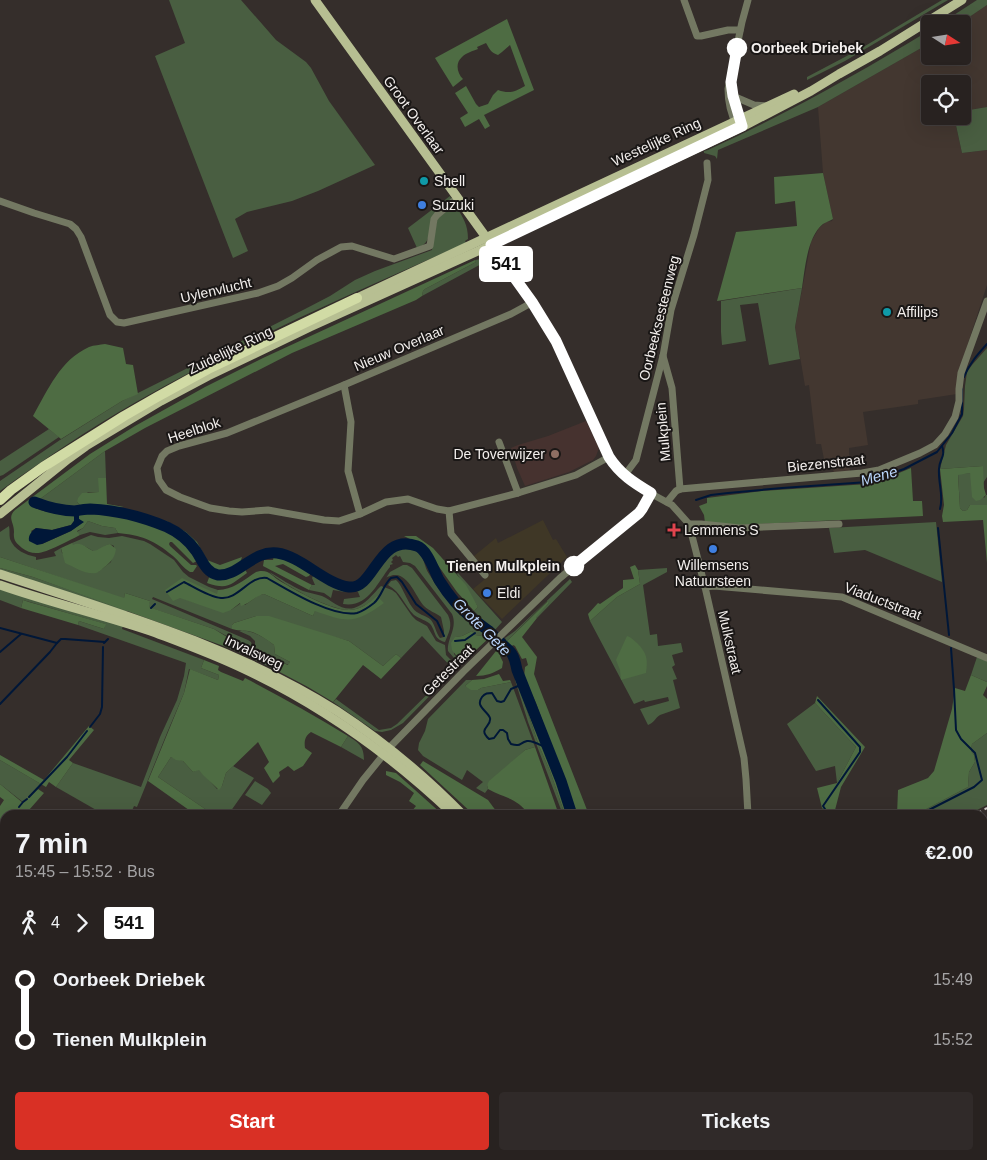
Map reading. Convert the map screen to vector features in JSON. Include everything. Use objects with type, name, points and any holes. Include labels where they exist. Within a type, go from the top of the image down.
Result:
[{"type":"highway","name":"Zuidelijke Ring","points":[[0,500],[43,466],[157,396],[208,368],[357,298]]},
{"type":"highway","points":[[0,496],[11,490]]},
{"type":"main road","name":"Groot Overlaar","points":[[314,0],[489,241]]},
{"type":"main road","name":"Westelijke Ring","points":[[489,241],[811,91],[962,0]]},
{"type":"main road","name":"Westelijke Ring","points":[[739,124],[768,106],[839,74]]},
{"type":"main road","name":"Zuidelijke Ring","points":[[357,298],[489,241]]},
{"type":"main road","name":"Zuidelijke Ring","points":[[0,514],[68,458],[160,402],[256,352],[489,241]]},
{"type":"main road","name":"Invalsweg","points":[[0,574],[198,642],[246,662],[283,681],[338,712],[386,751],[449,810]]},
{"type":"main road","name":"Invalsweg","points":[[0,585],[155,633],[243,668],[314,706],[386,751],[424,777],[458,810]]},
{"type":"street","points":[[684,0],[697,36],[728,30],[740,30]]},
{"type":"street","points":[[739,124],[728,97],[728,89],[748,0]]},
{"type":"street","points":[[731,82],[739,124]]},
{"type":"street","points":[[733,96],[754,105],[768,106]]},
{"type":"street","name":"Oorbeeksesteenweg","points":[[624,476],[636,460],[663,356],[671,310],[694,235],[708,180],[707,163]]},
{"type":"street","name":"Uylenvlucht","points":[[0,201],[63,221],[76,229],[81,237],[110,315],[117,322],[124,323],[258,293],[285,282],[317,260],[341,247],[352,246],[394,259],[430,246],[434,219],[458,198]]},
{"type":"street","name":"Groot Overlaar","points":[[489,241],[532,302],[556,341],[609,457],[616,468],[624,476],[651,493]]},
{"type":"street","name":"Nieuw Overlaar","points":[[360,514],[348,471],[351,422],[344,385],[511,314],[532,302]]},
{"type":"street","name":"Biezenstraat","points":[[680,489],[862,473],[879,470],[935,445],[956,417],[961,373],[987,302]]},
{"type":"street","name":"Mulkplein","points":[[663,356],[672,388],[680,489]]},
{"type":"street","name":"Heelblok","points":[[344,385],[227,433],[167,451],[162,456],[157,468],[160,480],[166,490],[210,508],[229,512],[268,510],[339,521],[360,514]]},
{"type":"street","points":[[499,442],[518,493]]},
{"type":"street","points":[[360,514],[386,502],[408,500],[449,511],[576,475],[609,457]]},
{"type":"street","points":[[667,502],[680,489]]},
{"type":"street","name":"Mulkstraat","points":[[651,493],[677,510],[689,524],[744,758],[748,810]]},
{"type":"street","name":"Getestraat","points":[[342,810],[362,780],[386,751],[497,638],[560,578],[639,513],[651,493]]},
{"type":"street","points":[[449,511],[452,534],[485,575]]},
{"type":"street","points":[[689,524],[740,528],[839,524]]},
{"type":"street","name":"Viaductstraat","points":[[705,587],[714,586],[842,597],[987,658]]},
{"type":"shaded area","points":[[987,5],[987,107],[971,110],[971,75],[921,75],[921,125],[956,125],[962,153],[987,150],[987,285],[958,374],[957,394],[918,400],[918,404],[863,412],[868,445],[849,448],[850,473],[834,474],[831,458],[824,459],[821,444],[816,444],[809,385],[805,386],[795,327],[811,242],[819,228],[833,219],[823,173],[818,107],[921,48],[921,65],[971,65],[971,16]]},
{"type":"shaded area","name":"De Toverwijzer","points":[[586,421],[599,448],[593,460],[569,472],[525,486],[511,448]]},
{"type":"shaded area","points":[[543,520],[553,540],[556,539],[567,557],[502,619],[473,589],[490,575],[474,556],[496,538],[498,543]]},
{"type":"green space","points":[[169,0],[241,0],[276,40],[306,62],[311,68],[329,101],[375,165],[318,191],[292,201],[247,212],[235,219],[248,251],[233,258],[155,56],[185,43]]},
{"type":"green space","points":[[942,0],[948,0],[845,61],[807,80],[807,77],[860,49]]},
{"type":"green space","points":[[977,0],[987,0],[987,5],[971,16],[954,15]]},
{"type":"green space","points":[[507,19],[534,90],[484,115],[490,126],[485,129],[479,119],[465,127],[460,118],[468,113],[455,93],[466,86],[479,107],[488,104],[498,90],[512,92],[525,86],[510,45],[498,55],[492,52],[486,43],[464,56],[460,59],[458,65],[459,74],[463,79],[453,87],[435,58]]},
{"type":"green space","points":[[921,35],[921,48],[818,107],[718,150],[717,159],[715,156],[704,153],[704,151],[765,123]]},
{"type":"green space","points":[[987,107],[987,150],[962,153],[956,125],[971,125],[971,110]]},
{"type":"green space","points":[[823,173],[833,219],[823,224],[813,237],[802,288],[717,301],[736,232],[797,226],[795,201],[775,204],[774,177]]},
{"type":"green space","points":[[450,196],[452,200],[432,217],[426,242],[423,246],[417,248],[408,228]]},
{"type":"green space","points":[[453,206],[456,206],[466,225],[468,239],[465,241],[466,243],[299,318],[217,358],[136,402],[50,456],[0,491],[0,481],[122,401],[305,309],[355,280],[432,250],[437,219]]},
{"type":"green space","points":[[481,259],[493,263],[502,272],[500,273],[485,262],[422,296],[425,289],[476,262],[475,260]]},
{"type":"green space","points":[[475,260],[476,262],[425,289],[422,296],[416,300],[292,353],[145,428],[105,451],[40,499],[38,498],[31,505],[46,512],[74,514],[74,521],[71,525],[52,530],[36,528],[31,531],[42,544],[71,531],[83,522],[79,519],[81,513],[93,512],[124,517],[149,523],[182,541],[191,550],[197,561],[193,563],[172,542],[169,544],[191,565],[197,566],[193,572],[190,572],[173,556],[153,542],[134,535],[118,533],[115,528],[88,521],[83,528],[77,531],[80,535],[40,553],[29,552],[15,541],[11,515],[15,510],[90,454],[135,426],[205,387],[263,358]]},
{"type":"green space","points":[[802,288],[795,327],[800,359],[769,365],[758,303],[740,305],[746,341],[722,345],[721,301]]},
{"type":"green space","points":[[105,344],[123,348],[126,364],[133,365],[138,394],[122,401],[61,439],[33,416],[50,386],[70,360],[89,347]]},
{"type":"green space","points":[[987,348],[987,477],[983,483],[983,466],[940,469],[946,445],[963,416],[967,372]]},
{"type":"green space","points":[[49,429],[59,437],[0,476],[0,461]]},
{"type":"green space","points":[[105,451],[106,478],[99,478],[99,492],[88,492],[77,502],[80,505],[75,506],[54,506],[40,499]]},
{"type":"green space","points":[[983,466],[986,495],[980,500],[976,501],[972,497],[970,473],[958,475],[960,508],[963,511],[967,510],[970,505],[987,505],[987,563],[983,520],[943,522],[944,505],[940,469]]},
{"type":"green space","points":[[911,468],[913,501],[922,501],[923,516],[738,525],[705,523],[704,515],[699,506],[707,503],[707,498],[762,491],[868,484]]},
{"type":"green space","points":[[970,473],[984,498],[987,495],[987,505],[970,505],[967,510],[963,511],[960,508],[958,474]]},
{"type":"green space","points":[[98,478],[106,478],[107,504],[124,507],[109,508],[80,505],[77,502],[82,493],[99,492]]},
{"type":"green space","points":[[165,520],[186,532],[197,542],[207,560],[220,565],[242,557],[239,564],[230,571],[216,571],[206,562],[188,536]]},
{"type":"green space","points":[[88,521],[115,528],[118,533],[105,535],[90,532],[80,535],[77,532]]},
{"type":"green space","points":[[936,522],[942,582],[865,550],[834,553],[829,528]]},
{"type":"green space","points":[[9,526],[10,539],[14,546],[24,553],[36,557],[36,560],[56,556],[54,552],[61,548],[62,553],[98,572],[111,562],[114,546],[108,545],[93,551],[83,546],[72,545],[72,543],[91,535],[109,538],[122,536],[144,541],[174,560],[189,577],[218,590],[218,594],[180,597],[193,602],[231,610],[241,603],[245,605],[259,595],[264,594],[313,616],[315,610],[352,619],[377,597],[357,609],[349,610],[340,609],[307,596],[269,572],[305,592],[322,596],[337,605],[349,609],[369,599],[381,586],[396,593],[412,616],[427,626],[436,641],[445,645],[446,655],[458,667],[403,723],[391,730],[375,731],[333,702],[336,699],[379,730],[391,728],[397,724],[453,669],[422,636],[401,658],[396,654],[383,666],[349,641],[256,616],[234,623],[232,629],[153,597],[152,599],[248,640],[252,644],[246,655],[229,648],[232,639],[214,629],[148,607],[150,601],[125,593],[124,599],[0,557],[0,532]]},
{"type":"green space","points":[[404,536],[416,536],[433,548],[466,585],[478,607],[474,611],[457,592],[425,547]]},
{"type":"green space","points":[[72,543],[73,545],[83,545],[93,551],[110,544],[116,549],[113,558],[106,566],[97,572],[88,573],[65,563],[61,548]]},
{"type":"green space","points":[[404,547],[413,549],[420,554],[432,580],[460,615],[462,614],[477,628],[486,632],[483,636],[475,635],[472,631],[456,637],[454,654],[462,663],[460,665],[448,651],[454,624],[452,614],[415,566],[403,562],[400,556],[396,555],[392,558],[391,562],[393,564],[390,565],[371,593],[359,602],[343,604],[344,599],[360,597],[356,590],[369,582],[386,558],[394,551]]},
{"type":"green space","points":[[274,556],[284,558],[310,571],[309,576],[306,577],[283,564],[275,566],[312,585],[309,590],[263,566],[264,560],[273,560]]},
{"type":"green space","points":[[0,557],[124,598],[125,593],[150,601],[149,607],[214,629],[232,640],[229,648],[33,577],[0,568]]},
{"type":"green space","points":[[403,565],[412,568],[448,615],[450,626],[445,642],[437,637],[429,623],[414,615],[396,591],[388,585],[391,581],[396,580],[414,610],[431,620],[440,638],[444,637],[441,617],[424,606],[408,582],[399,575],[386,578],[390,572]]},
{"type":"green space","points":[[635,565],[638,570],[640,584],[617,597],[590,621],[588,614],[598,603],[600,604],[623,588],[623,580],[634,579],[630,567]]},
{"type":"green space","points":[[244,567],[247,573],[228,585],[220,586],[207,583],[210,575],[228,576]]},
{"type":"green space","points":[[0,568],[33,577],[127,610],[126,613],[0,570]]},
{"type":"green space","points":[[667,568],[667,572],[643,585],[650,635],[657,634],[658,646],[681,643],[683,652],[672,655],[675,665],[672,667],[677,679],[673,680],[680,708],[660,715],[648,725],[640,709],[669,701],[668,697],[645,702],[644,700],[634,704],[590,621],[617,597],[640,584],[638,570]]},
{"type":"green space","points":[[260,571],[269,573],[295,590],[333,607],[349,610],[357,609],[368,604],[377,596],[384,603],[366,615],[358,618],[344,619],[315,611],[313,616],[264,594],[244,605],[241,606],[240,603],[223,613],[180,598],[173,601],[165,590],[182,578],[217,594],[218,590],[233,586]]},
{"type":"green space","points":[[458,573],[502,622],[494,631],[474,611],[478,607]]},
{"type":"green space","points":[[313,576],[348,591],[333,590],[331,598],[324,593],[309,590],[312,585],[315,585]]},
{"type":"green space","points":[[570,579],[572,582],[537,618],[535,617],[549,603],[547,601],[505,641],[505,638],[515,631]]},
{"type":"green space","points":[[0,588],[123,626],[122,629],[204,660],[201,668],[219,675],[218,680],[189,669],[184,693],[137,807],[134,806],[132,810],[96,810],[56,787],[73,763],[141,787],[160,737],[177,700],[186,663],[78,625],[79,621],[104,629],[105,624],[23,600],[21,608],[0,600]]},
{"type":"green space","points":[[23,600],[106,624],[104,629],[79,621],[78,625],[21,608]]},
{"type":"green space","points":[[548,601],[549,603],[522,637],[537,657],[534,674],[587,810],[575,810],[536,703],[524,677],[525,667],[528,665],[526,658],[522,659],[515,646],[511,647],[506,642]]},
{"type":"green space","points":[[256,616],[269,616],[349,641],[383,666],[396,654],[401,658],[381,679],[363,665],[333,702],[272,668],[276,660],[288,665],[290,662],[275,654],[274,645],[252,632],[232,629],[234,623]]},
{"type":"green space","points":[[242,630],[263,637],[270,642],[274,645],[275,654],[290,662],[289,665],[276,660],[272,668],[253,659],[255,641],[250,636],[239,631]]},
{"type":"green space","points":[[472,631],[475,635],[483,636],[486,632],[490,635],[462,663],[452,650],[451,643],[455,637]]},
{"type":"green space","points":[[627,636],[637,643],[645,653],[647,660],[646,673],[621,680],[616,660]]},
{"type":"green space","points":[[500,646],[505,650],[500,656],[503,662],[502,668],[490,674],[476,676]]},
{"type":"green space","points":[[977,657],[987,661],[987,682],[971,675]]},
{"type":"green space","points":[[204,660],[219,666],[218,670],[221,672],[243,681],[245,678],[348,736],[341,747],[311,732],[306,737],[305,748],[312,753],[303,766],[294,771],[288,766],[279,772],[280,776],[273,783],[264,768],[269,762],[258,742],[226,773],[219,790],[199,770],[193,772],[183,761],[171,757],[158,777],[207,810],[189,810],[148,781],[184,693],[190,669],[218,680],[219,675],[201,668]]},
{"type":"green space","points":[[499,674],[503,681],[510,680],[511,682],[478,690],[471,690],[465,686],[472,680],[484,679]]},
{"type":"green space","points":[[971,675],[987,682],[983,695],[987,699],[987,733],[972,744],[971,751],[975,762],[969,772],[968,787],[924,810],[897,810],[898,790],[928,778],[934,771],[952,709],[955,688],[965,691]]},
{"type":"green space","points":[[518,678],[519,680],[517,681],[539,746],[563,810],[561,810],[528,722],[515,680]]},
{"type":"green space","points":[[466,680],[472,680],[465,686],[478,690],[511,682],[535,747],[525,750],[487,785],[488,789],[485,793],[476,788],[483,782],[467,770],[462,780],[423,756],[418,750],[428,719]]},
{"type":"green space","points":[[517,680],[519,680],[567,810],[563,810]]},
{"type":"green space","points":[[817,696],[865,747],[841,787],[835,810],[824,810],[822,808],[817,788],[837,783],[856,747],[815,703]]},
{"type":"green space","points":[[815,703],[856,747],[837,783],[835,766],[816,771],[787,724]]},
{"type":"green space","points":[[89,726],[94,730],[69,760],[73,763],[56,787],[49,782],[46,787],[0,760],[0,755],[44,780]]},
{"type":"green space","points":[[987,733],[987,805],[977,810],[924,810],[968,787],[969,772],[975,762],[971,751],[972,744]]},
{"type":"green space","points":[[348,736],[360,745],[364,760],[341,747]]},
{"type":"green space","points":[[535,747],[557,810],[526,810],[515,802],[488,789],[489,781],[525,750]]},
{"type":"green space","points":[[171,757],[183,761],[193,772],[199,769],[217,789],[222,786],[226,773],[233,766],[254,778],[232,810],[207,810],[158,777]]},
{"type":"green space","points":[[0,760],[41,784],[24,803],[0,784]]},
{"type":"green space","points":[[423,761],[488,800],[495,810],[469,810],[420,765]]},
{"type":"green space","points":[[386,771],[396,773],[437,810],[413,810],[416,806],[409,801],[414,793],[400,782],[386,775]]},
{"type":"green space","points":[[255,781],[271,793],[262,805],[245,795]]},
{"type":"green space","points":[[0,784],[23,803],[38,789],[44,793],[29,810],[0,810],[4,800],[0,797]]},
{"type":"water","points":[[81,513],[79,519],[84,522],[71,531],[42,544],[37,545],[29,541],[30,535],[36,528],[52,530],[71,525],[74,521],[74,514]]},
{"type":"waterway","name":"Mene","points":[[964,377],[971,363],[987,344]]},
{"type":"waterway","name":"Mene","points":[[696,500],[711,495],[728,493],[868,482],[904,469],[937,452],[952,433],[962,414],[962,389]]},
{"type":"waterway","points":[[940,509],[939,469],[943,455],[942,446]]},
{"type":"waterway","name":"Grote Gete","points":[[34,502],[64,510],[90,509],[119,512],[167,527],[187,540],[207,569],[218,575],[232,572],[260,555],[277,553],[295,559],[340,585],[358,586],[385,554],[394,547],[404,544],[421,548],[439,580],[455,602],[512,654],[570,810]]},
{"type":"waterway","points":[[938,528],[949,635]]},
{"type":"waterway","points":[[167,592],[184,582],[212,596],[227,598],[255,580],[267,578],[311,602],[336,611],[357,613],[374,603],[388,581],[391,578],[397,577],[416,604],[437,621],[444,636]]},
{"type":"waterway","points":[[151,608],[155,604]]},
{"type":"waterway","name":"Grote Gete","points":[[479,629],[481,625]]},
{"type":"waterway","points":[[0,628],[57,643],[61,639],[105,642]]},
{"type":"waterway","points":[[455,641],[465,640],[475,633]]},
{"type":"waterway","points":[[0,652],[21,634]]},
{"type":"waterway","points":[[104,643],[108,639]]},
{"type":"waterway","points":[[0,704],[57,643]]},
{"type":"waterway","points":[[90,727],[100,714],[102,707],[103,647]]},
{"type":"waterway","points":[[929,810],[974,787],[982,780],[975,753],[961,739],[956,730],[951,648]]},
{"type":"waterway","points":[[523,684],[511,689],[504,701],[501,702],[497,701],[492,693],[485,694],[482,697],[480,700],[481,706],[490,718],[484,732],[489,739],[494,738],[500,730],[503,730],[507,733],[511,744],[518,745],[529,741],[547,748]]},
{"type":"waterway","points":[[818,700],[860,747],[860,752],[823,806],[826,810]]},
{"type":"waterway","points":[[29,797],[67,757],[87,731]]},
{"type":"waterway","points":[[19,807],[27,799]]},
{"type":"railway","points":[[983,810],[987,808]]},
{"type":"bus line","name":"541","points":[[574,566],[639,513],[651,493],[624,476],[616,468],[600,440],[556,341],[532,302],[491,245],[742,126],[731,82],[737,48]]},
{"type":"place","name":"Oorbeek Driebek","points":[[737,48]]},
{"type":"place","name":"Shell","points":[[424,181]]},
{"type":"place","name":"Suzuki","points":[[422,205]]},
{"type":"place","name":"Affilips","points":[[887,312]]},
{"type":"place","name":"De Toverwijzer","points":[[555,454]]},
{"type":"place","name":"Lemmens S","points":[[674,530]]},
{"type":"place","name":"Willemsens Natuursteen","points":[[713,549]]},
{"type":"place","name":"Tienen Mulkplein","points":[[574,566]]},
{"type":"place","name":"Eldi","points":[[487,593]]}]
